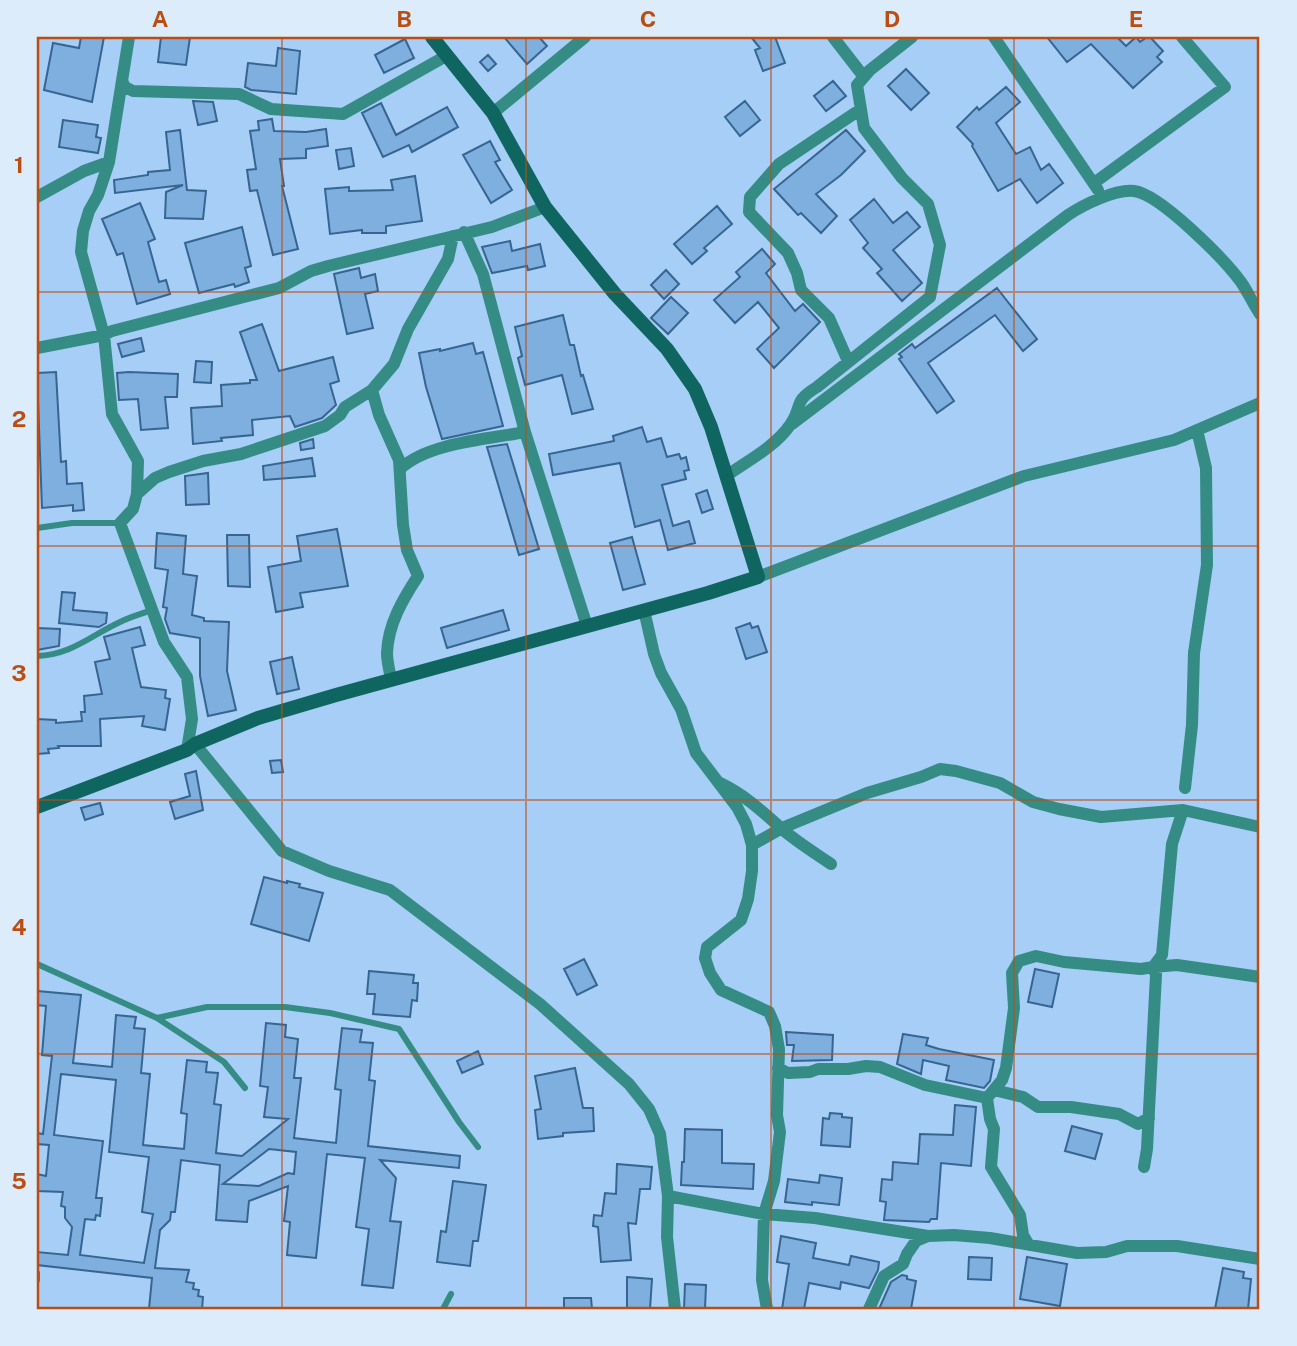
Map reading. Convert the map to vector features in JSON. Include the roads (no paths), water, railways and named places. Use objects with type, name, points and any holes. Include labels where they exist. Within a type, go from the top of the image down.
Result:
[{"type":"street","points":[[130,37],[109,162],[98,195],[89,211],[83,231],[81,253],[104,335],[113,414],[138,461],[137,494],[133,509],[120,523],[164,642],[187,677],[191,747],[282,851],[329,871],[390,890],[439,930],[540,1004],[629,1084],[649,1109],[660,1134],[668,1196],[667,1237],[675,1309]]},
{"type":"street","points":[[432,37],[493,113],[545,207],[615,293],[667,349],[695,389],[711,427],[758,577]]},
{"type":"street","points":[[493,113],[586,37]]},
{"type":"street","points":[[833,37],[864,77]]},
{"type":"street","points":[[792,424],[801,397],[930,297],[940,245],[928,204],[902,178],[864,128],[857,85],[912,37]]},
{"type":"street","points":[[994,37],[1104,197]]},
{"type":"street","points":[[1094,183],[1225,87],[1182,37]]},
{"type":"street","points":[[122,81],[125,87],[133,91],[239,94],[271,109],[343,114],[446,57]]},
{"type":"street","points":[[848,361],[828,318],[801,290],[788,253],[749,212],[750,197],[779,164],[861,109]]},
{"type":"street","points":[[37,197],[85,171],[109,162]]},
{"type":"street","points":[[726,476],[778,440],[792,424],[1068,215],[1086,203],[1104,197],[1134,191],[1162,204],[1217,253],[1241,283],[1260,314]]},
{"type":"street","points":[[37,348],[104,335],[279,288],[311,271],[501,225],[545,207]]},
{"type":"street","points":[[137,494],[155,478],[169,472],[203,461],[241,454],[325,426],[340,415],[345,407],[372,390],[394,364],[408,329],[448,259],[458,234]]},
{"type":"street","points":[[458,234],[483,275],[525,432],[587,626]]},
{"type":"street","points":[[372,390],[379,415],[399,460],[407,550],[418,576],[399,605],[391,629],[387,653],[391,680]]},
{"type":"street","points":[[37,807],[258,718],[758,577],[1024,476],[1174,440],[1260,402]]},
{"type":"street","points":[[1185,788],[1192,724],[1195,653],[1207,565],[1206,468],[1197,430]]},
{"type":"street","points":[[400,469],[407,462],[425,454],[525,432]]},
{"type":"street","points":[[644,610],[649,640],[661,673],[681,709],[696,753],[747,824],[752,845],[748,899],[741,920],[708,947],[705,958],[720,990],[769,1012],[783,1071],[778,1083],[778,1148],[774,1181],[764,1214],[762,1280],[767,1309]]},
{"type":"street","points":[[752,845],[782,828],[867,793],[940,769],[1000,783],[1033,802],[1101,817],[1183,810],[1260,827]]},
{"type":"street","points":[[717,782],[738,792],[831,864]]},
{"type":"street","points":[[1153,967],[1162,955],[1172,844],[1183,810]]},
{"type":"street","points":[[1029,1245],[1023,1235],[1020,1215],[992,1167],[994,1129],[989,1119],[991,1094],[1002,1080],[1006,1068],[1014,1008],[1012,973],[1020,961],[1036,956],[1064,962],[1141,969],[1177,965],[1260,977]]},
{"type":"street","points":[[1144,1167],[1156,975],[1153,967]]},
{"type":"street","points":[[783,1071],[810,1072],[818,1069],[880,1067],[925,1085],[1023,1097],[1038,1107],[1071,1107],[1119,1114],[1138,1124],[1149,1118]]},
{"type":"street","points":[[668,1196],[764,1214],[815,1218],[928,1236],[990,1238],[1077,1253],[1106,1252],[1127,1246],[1177,1246],[1260,1259]]},
{"type":"street","points":[[869,1309],[884,1276],[903,1264],[916,1241],[928,1236]]},
{"type":"lane","points":[[37,528],[72,523],[120,523]]},
{"type":"lane","points":[[37,656],[55,656],[68,651],[121,621],[152,610]]},
{"type":"lane","points":[[37,964],[157,1018],[224,1062],[245,1088]]},
{"type":"lane","points":[[157,1018],[207,1007],[285,1007],[330,1013],[399,1029],[458,1122],[478,1147]]},
{"type":"lane","points":[[37,1273],[37,1280]]},
{"type":"lane","points":[[443,1309],[451,1294]]}]
